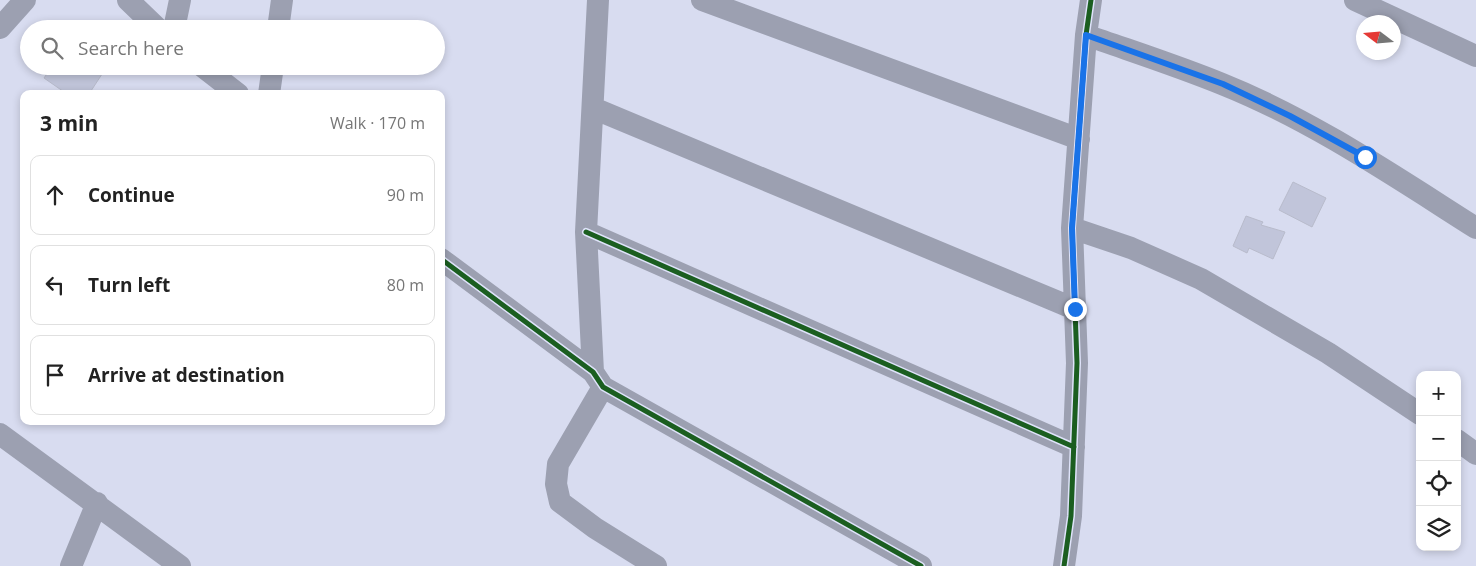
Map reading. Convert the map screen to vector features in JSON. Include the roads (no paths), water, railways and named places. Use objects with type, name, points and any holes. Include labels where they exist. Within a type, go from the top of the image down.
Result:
[{"type":"street","points":[[0,28],[25,0]]},
{"type":"street","points":[[128,0],[149,20]]},
{"type":"street","points":[[176,20],[180,0]]},
{"type":"street","points":[[279,20],[282,0]]},
{"type":"street","points":[[598,0],[586,232],[598,379],[558,464],[556,484],[560,502],[595,528],[656,566]]},
{"type":"street","points":[[702,0],[1079,139]]},
{"type":"street","points":[[1064,566],[1071,516],[1077,362],[1072,228],[1086,35],[1091,0]]},
{"type":"street","points":[[1355,0],[1476,56]]},
{"type":"street","points":[[1086,35],[1223,84],[1290,116],[1365,157],[1476,228]]},
{"type":"street","points":[[214,75],[233,90]]},
{"type":"street","points":[[270,90],[272,75]]},
{"type":"street","points":[[593,108],[1075,309]]},
{"type":"street","points":[[1072,228],[1131,248],[1201,279],[1328,353],[1416,411]]},
{"type":"street","points":[[586,232],[1074,447]]},
{"type":"street","points":[[445,262],[598,379],[921,566]]},
{"type":"street","points":[[0,434],[97,503],[180,566]]},
{"type":"street","points":[[1461,443],[1476,454]]},
{"type":"street","points":[[71,566],[97,503]]}]
